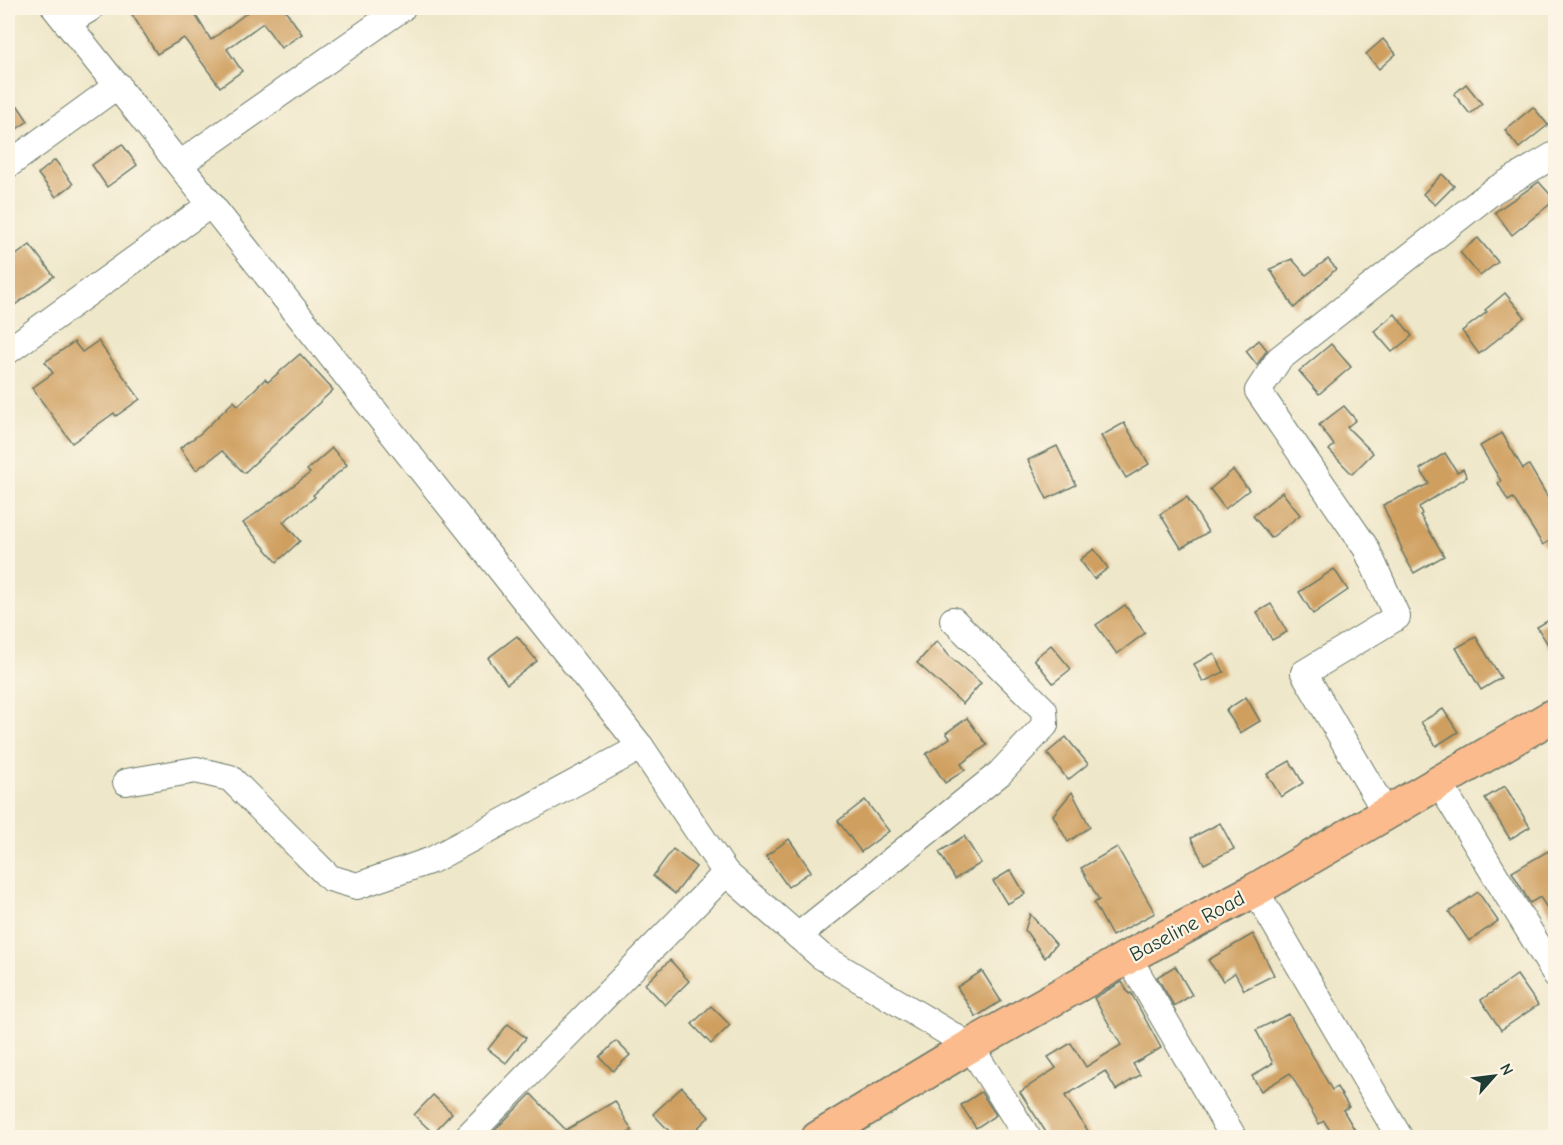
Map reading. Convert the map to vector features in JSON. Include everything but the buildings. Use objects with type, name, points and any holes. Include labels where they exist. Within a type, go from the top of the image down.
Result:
[{"type":"main road","name":"Baseline Road","points":[[818,1137],[970,1046],[1387,815],[1556,714]]},
{"type":"street","points":[[91,8],[62,15],[641,747],[726,873],[821,956],[970,1046],[1028,1137]]},
{"type":"street","points":[[180,164],[402,8]]},
{"type":"street","points":[[8,165],[118,86]]},
{"type":"street","points":[[1387,815],[1304,673],[1396,617],[1366,548],[1258,391],[1279,359],[1493,191],[1556,154]]},
{"type":"street","points":[[8,351],[211,204]]},
{"type":"street","points":[[798,936],[999,773],[1045,725],[1044,710],[953,620]]},
{"type":"street","points":[[126,782],[196,770],[230,778],[330,878],[357,886],[432,860],[641,747]]},
{"type":"street","points":[[1439,783],[1556,975]]},
{"type":"street","points":[[466,1137],[726,873]]},
{"type":"street","points":[[1255,890],[1400,1137]]},
{"type":"street","points":[[1128,957],[1234,1137]]}]
